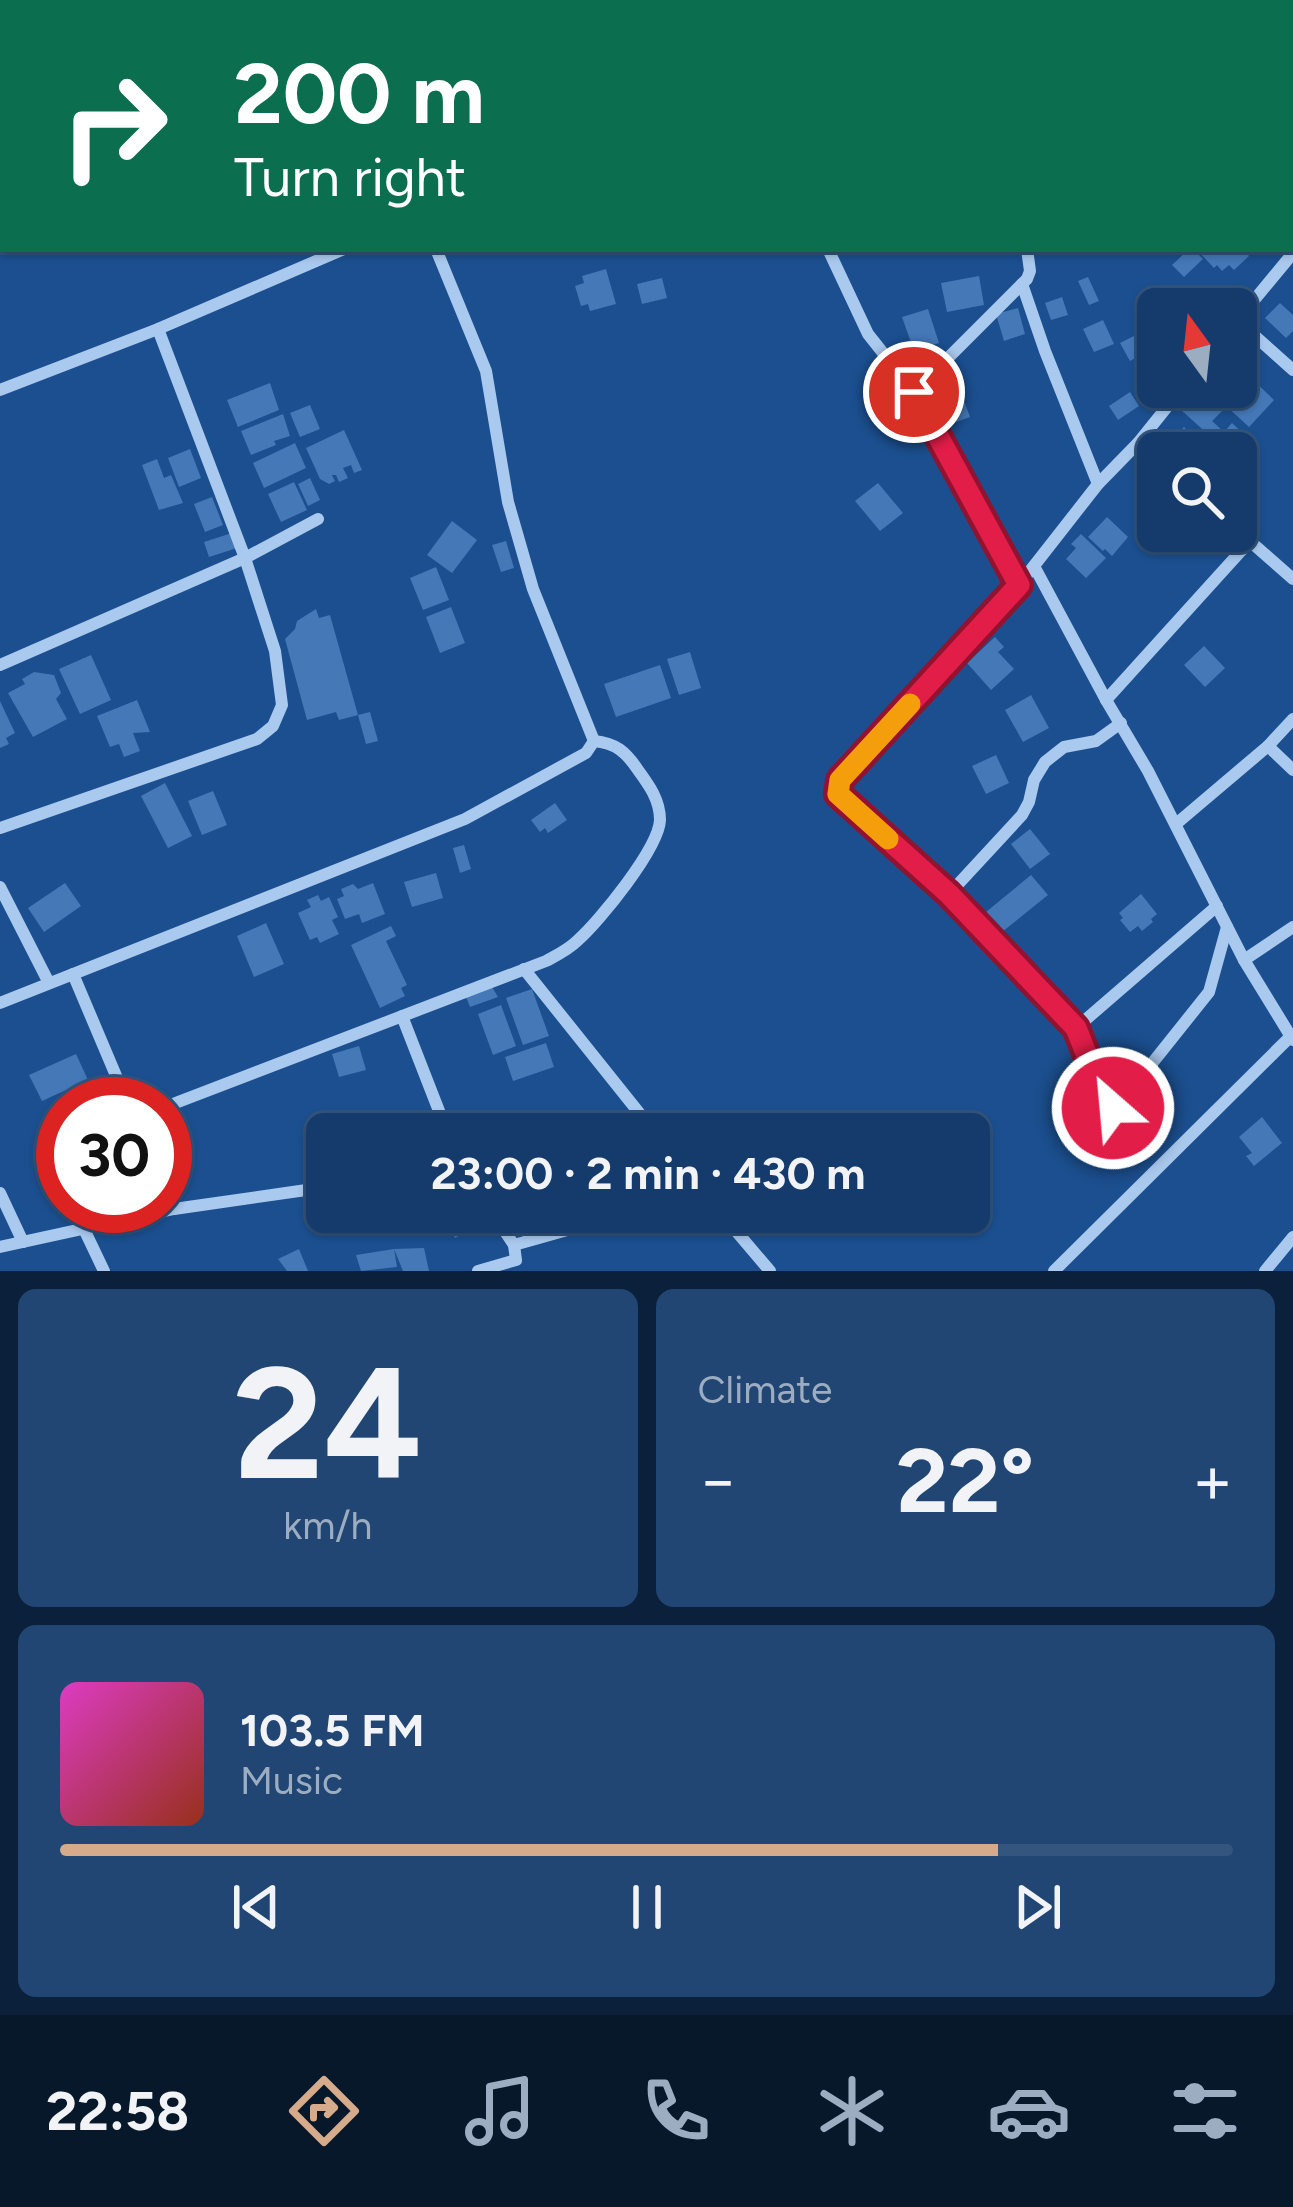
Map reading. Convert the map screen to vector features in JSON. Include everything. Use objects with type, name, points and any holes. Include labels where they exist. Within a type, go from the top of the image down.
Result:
[{"type":"street","points":[[0,390],[337,252]]},
{"type":"street","points":[[437,252],[486,371],[508,502],[533,589],[594,741]]},
{"type":"street","points":[[829,252],[868,334],[914,392],[1019,585]]},
{"type":"street","points":[[914,392],[1022,284],[1030,271],[1027,252]]},
{"type":"street","points":[[1257,296],[1293,253]]},
{"type":"street","points":[[1022,284],[1098,484]]},
{"type":"street","points":[[0,827],[256,739],[268,732],[282,705],[268,624],[158,328]]},
{"type":"street","points":[[1257,339],[1293,370]]},
{"type":"street","points":[[1147,432],[1166,408]]},
{"type":"street","points":[[1137,444],[1098,484],[1019,585],[840,780],[838,794],[949,894],[1076,1028],[1107,1106],[1118,1106],[1209,992],[1227,928]]},
{"type":"street","points":[[0,665],[245,558],[319,520]]},
{"type":"street","points":[[1257,547],[1293,579]]},
{"type":"street","points":[[1106,700],[1240,552]]},
{"type":"street","points":[[1034,566],[1176,824],[1227,928],[1292,1038],[1054,1271]]},
{"type":"street","points":[[1176,824],[1293,719]]},
{"type":"street","points":[[949,894],[1022,815],[1045,762],[1064,747],[1096,741],[1121,723]]},
{"type":"street","points":[[192,1097],[524,969],[579,940],[646,859],[660,825],[656,796],[635,765],[610,742],[594,741]]},
{"type":"street","points":[[0,1003],[465,819],[586,753],[594,741]]},
{"type":"street","points":[[1268,746],[1293,770]]},
{"type":"street","points":[[0,887],[49,983]]},
{"type":"street","points":[[1076,1028],[1216,906]]},
{"type":"street","points":[[1244,959],[1293,927]]},
{"type":"street","points":[[524,969],[639,1113]]},
{"type":"street","points":[[73,974],[117,1077]]},
{"type":"street","points":[[402,1016],[440,1113]]},
{"type":"street","points":[[192,1206],[306,1190]]},
{"type":"street","points":[[0,1193],[23,1242]]},
{"type":"street","points":[[0,1247],[59,1233]]},
{"type":"street","points":[[86,1233],[104,1271]]},
{"type":"street","points":[[478,1271],[516,1260],[506,1233]]},
{"type":"street","points":[[514,1245],[557,1233]]},
{"type":"street","points":[[737,1233],[770,1271]]},
{"type":"street","points":[[1265,1271],[1293,1237]]},
{"type":"building","points":[[1186,252],[1196,252],[1203,259],[1184,277],[1172,265]]},
{"type":"building","points":[[1199,252],[1245,252],[1249,256],[1234,270],[1229,265],[1222,271],[1217,265],[1214,268]]},
{"type":"building","points":[[606,269],[616,304],[590,311],[588,304],[581,306],[575,286],[584,283],[582,276]]},
{"type":"building","points":[[979,276],[984,305],[947,312],[941,283]]},
{"type":"building","points":[[1088,277],[1099,301],[1089,305],[1078,281]]},
{"type":"building","points":[[662,278],[667,298],[642,304],[637,284]]},
{"type":"building","points":[[1062,297],[1068,315],[1051,320],[1045,303]]},
{"type":"building","points":[[1280,303],[1293,315],[1293,331],[1286,338],[1265,318]]},
{"type":"building","points":[[1018,308],[1025,334],[1004,341],[996,314]]},
{"type":"building","points":[[928,309],[939,343],[914,351],[902,317]]},
{"type":"building","points":[[1103,320],[1114,344],[1094,352],[1083,329]]},
{"type":"building","points":[[1137,334],[1137,357],[1130,361],[1120,343]]},
{"type":"building","points":[[270,383],[279,410],[238,427],[227,400]]},
{"type":"building","points":[[1257,384],[1274,400],[1249,427],[1228,408],[1257,408]]},
{"type":"building","points":[[1130,392],[1137,403],[1118,420],[1109,406]]},
{"type":"building","points":[[961,393],[970,417],[945,426],[936,402]]},
{"type":"building","points":[[310,405],[320,429],[300,437],[290,413]]},
{"type":"building","points":[[1219,408],[1222,411],[1212,421],[1224,432],[1206,432],[1181,410]]},
{"type":"building","points":[[283,414],[290,436],[251,455],[241,431]]},
{"type":"building","points":[[344,430],[362,470],[354,473],[351,465],[343,468],[348,478],[339,482],[332,475],[335,481],[329,484],[320,479],[306,448]]},
{"type":"building","points":[[295,443],[306,468],[264,488],[253,463]]},
{"type":"building","points":[[190,449],[201,478],[179,487],[168,458]]},
{"type":"building","points":[[157,459],[164,478],[171,475],[183,503],[159,510],[142,465]]},
{"type":"building","points":[[310,478],[320,500],[308,506],[298,484]]},
{"type":"building","points":[[294,482],[307,510],[281,522],[268,494]]},
{"type":"building","points":[[878,483],[903,513],[880,531],[855,501]]},
{"type":"building","points":[[212,497],[223,525],[205,532],[194,504]]},
{"type":"building","points":[[1107,517],[1128,537],[1112,556],[1088,537]]},
{"type":"building","points":[[452,521],[477,540],[452,573],[427,555]]},
{"type":"building","points":[[232,533],[237,548],[209,557],[204,542]]},
{"type":"building","points":[[1081,534],[1106,558],[1086,578],[1066,559]]},
{"type":"building","points":[[506,541],[514,568],[501,572],[492,545]]},
{"type":"building","points":[[436,567],[449,600],[423,610],[410,578]]},
{"type":"building","points":[[451,607],[465,643],[440,653],[426,617]]},
{"type":"building","points":[[316,609],[319,618],[330,615],[358,715],[339,720],[336,712],[307,720],[285,639],[297,621]]},
{"type":"building","points":[[995,637],[1004,647],[998,652],[1014,669],[991,690],[967,663]]},
{"type":"building","points":[[1204,646],[1225,668],[1205,687],[1184,665]]},
{"type":"building","points":[[690,652],[701,688],[679,695],[667,659]]},
{"type":"building","points":[[91,655],[111,700],[80,714],[59,669]]},
{"type":"building","points":[[660,665],[671,698],[616,717],[604,684]]},
{"type":"building","points":[[34,672],[54,675],[61,693],[56,699],[67,719],[33,737],[8,693],[25,684],[22,679]]},
{"type":"building","points":[[1031,695],[1049,728],[1023,742],[1005,710]]},
{"type":"building","points":[[137,700],[150,732],[133,733],[140,751],[124,757],[119,744],[110,747],[97,716]]},
{"type":"building","points":[[0,701],[15,733],[0,748]]},
{"type":"building","points":[[370,712],[378,741],[366,744],[358,715]]},
{"type":"building","points":[[996,755],[1009,783],[986,794],[972,766]]},
{"type":"building","points":[[165,783],[192,836],[168,848],[141,796]]},
{"type":"building","points":[[213,791],[227,825],[202,835],[188,801]]},
{"type":"building","points":[[555,803],[567,820],[548,833],[545,828],[540,832],[531,820]]},
{"type":"building","points":[[1030,829],[1050,854],[1030,869],[1011,844]]},
{"type":"building","points":[[464,845],[471,869],[460,873],[453,848]]},
{"type":"building","points":[[436,873],[443,898],[412,907],[404,882]]},
{"type":"building","points":[[1031,875],[1048,895],[1002,932],[986,912]]},
{"type":"building","points":[[65,883],[81,906],[44,932],[28,908]]},
{"type":"building","points":[[373,883],[385,914],[362,923],[359,914],[345,919],[337,899],[344,896],[341,889]]},
{"type":"building","points":[[1141,894],[1157,914],[1142,931],[1138,926],[1130,932],[1119,913]]},
{"type":"building","points":[[318,895],[321,901],[329,897],[339,934],[320,943],[317,937],[310,940],[298,913],[311,907],[307,900]]},
{"type":"building","points":[[266,923],[284,964],[254,977],[237,936]]},
{"type":"building","points":[[391,926],[396,936],[386,941],[407,985],[401,988],[405,996],[380,1008],[351,945]]},
{"type":"building","points":[[492,987],[498,997],[470,1007],[466,997]]},
{"type":"building","points":[[532,989],[549,1036],[523,1045],[506,998]]},
{"type":"building","points":[[501,1005],[516,1046],[493,1055],[478,1014]]},
{"type":"building","points":[[546,1043],[554,1067],[513,1081],[505,1057]]},
{"type":"building","points":[[359,1046],[366,1070],[339,1077],[332,1054]]},
{"type":"building","points":[[76,1054],[87,1077],[36,1077],[36,1089],[29,1075]]},
{"type":"building","points":[[1262,1117],[1282,1143],[1254,1166],[1246,1156],[1252,1153],[1239,1137]]},
{"type":"building","points":[[424,1248],[429,1271],[403,1271],[394,1249]]},
{"type":"building","points":[[299,1249],[308,1271],[287,1271],[278,1259]]},
{"type":"building","points":[[394,1249],[397,1267],[361,1271],[356,1255]]},
{"type":"slow traffic","points":[[888,839],[837,788],[910,704]]},
{"type":"route","points":[[914,392],[1019,585],[840,780],[838,794],[949,894],[1076,1028],[1107,1106],[1113,1108]]}]
